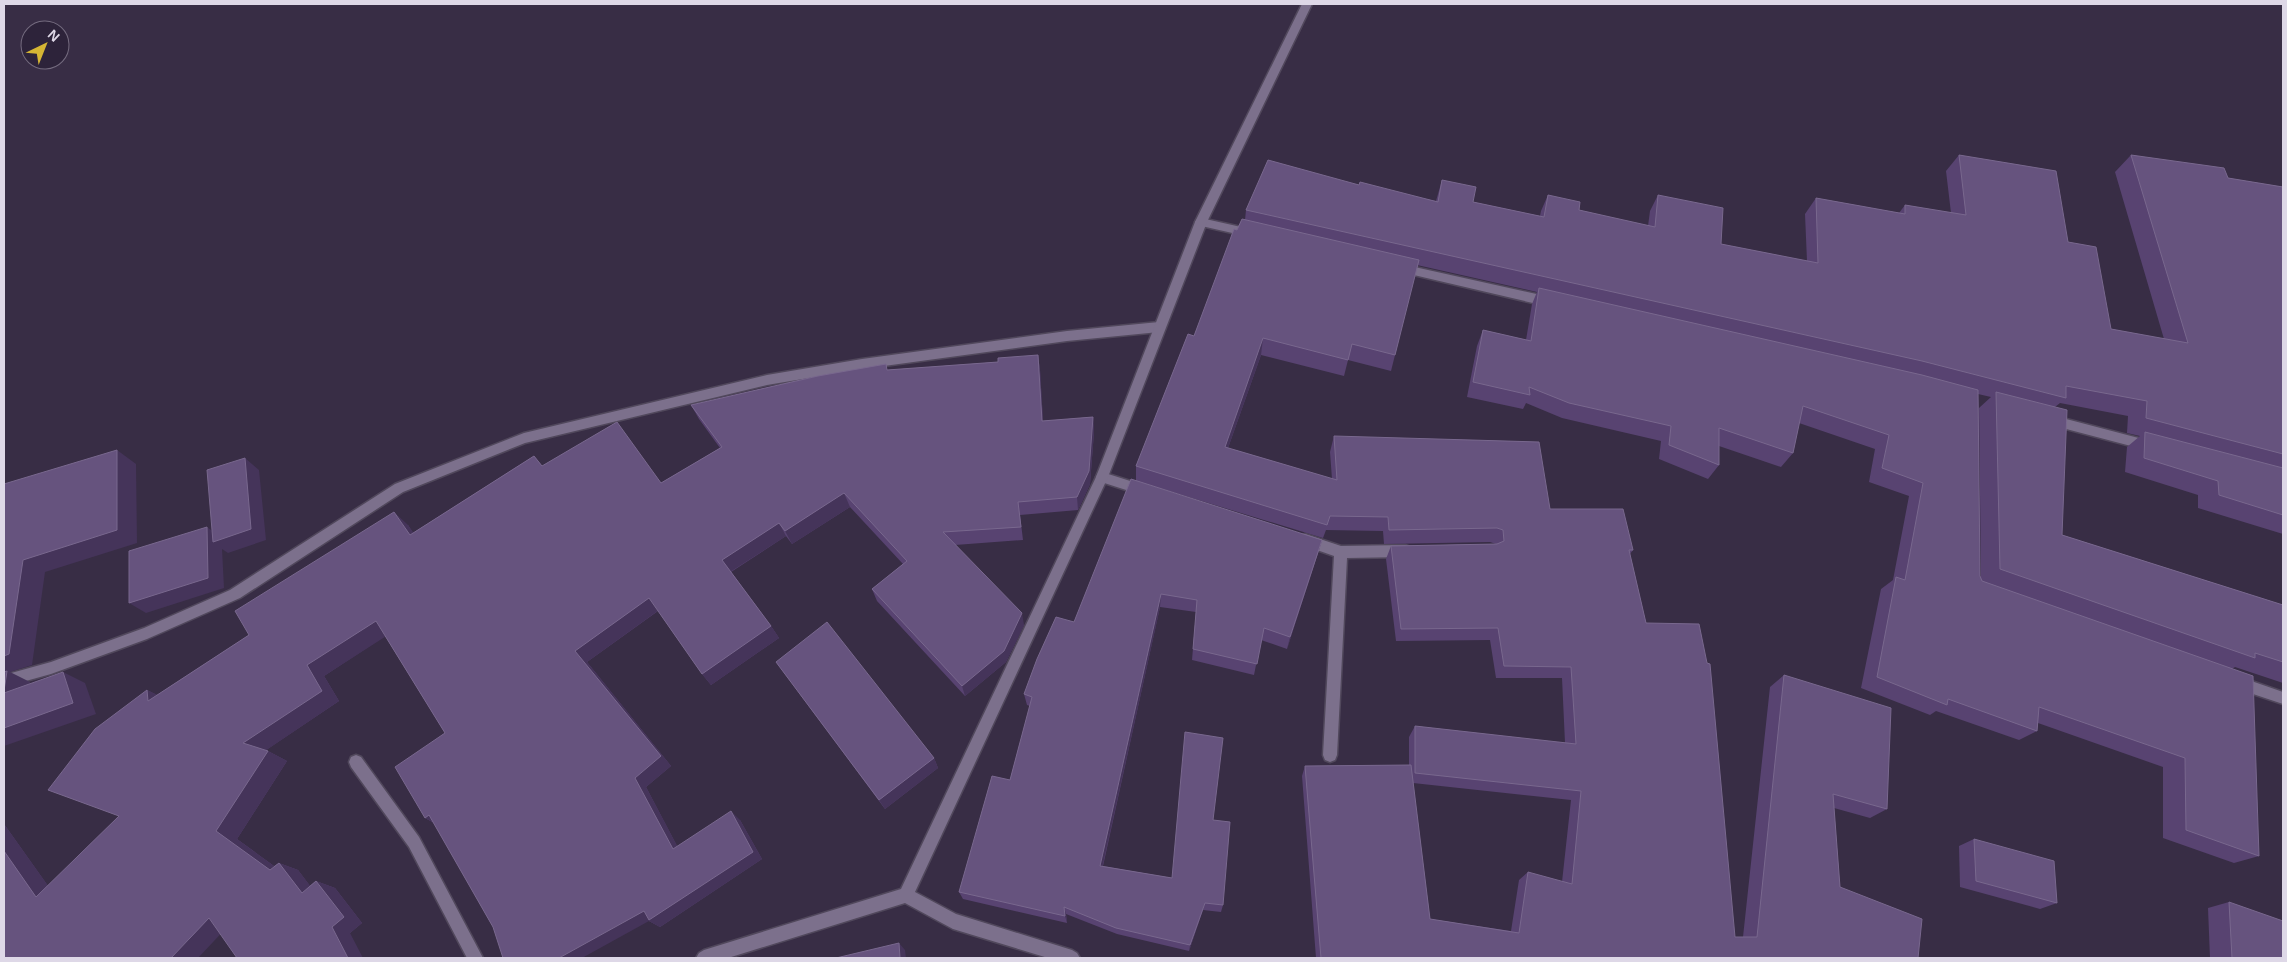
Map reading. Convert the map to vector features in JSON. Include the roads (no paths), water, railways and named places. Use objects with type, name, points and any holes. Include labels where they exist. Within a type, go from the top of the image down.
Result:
[{"type":"street","points":[[906,895],[1102,477],[1201,222],[1307,4]]},
{"type":"street","points":[[1201,222],[1259,236]]},
{"type":"street","points":[[1385,264],[1559,304]]},
{"type":"street","points":[[4,681],[50,668],[147,633],[235,594],[399,488],[524,438],[622,413],[767,380],[862,364],[1067,336],[1159,327]]},
{"type":"street","points":[[2037,417],[2160,448]]},
{"type":"street","points":[[1102,477],[1157,494]]},
{"type":"street","points":[[1295,537],[1341,552],[1420,551]]},
{"type":"street","points":[[1330,755],[1341,552]]},
{"type":"street","points":[[2228,679],[2283,698]]},
{"type":"street","points":[[356,762],[414,842],[476,958]]},
{"type":"street","points":[[704,958],[906,895],[953,921],[1072,958]]}]
